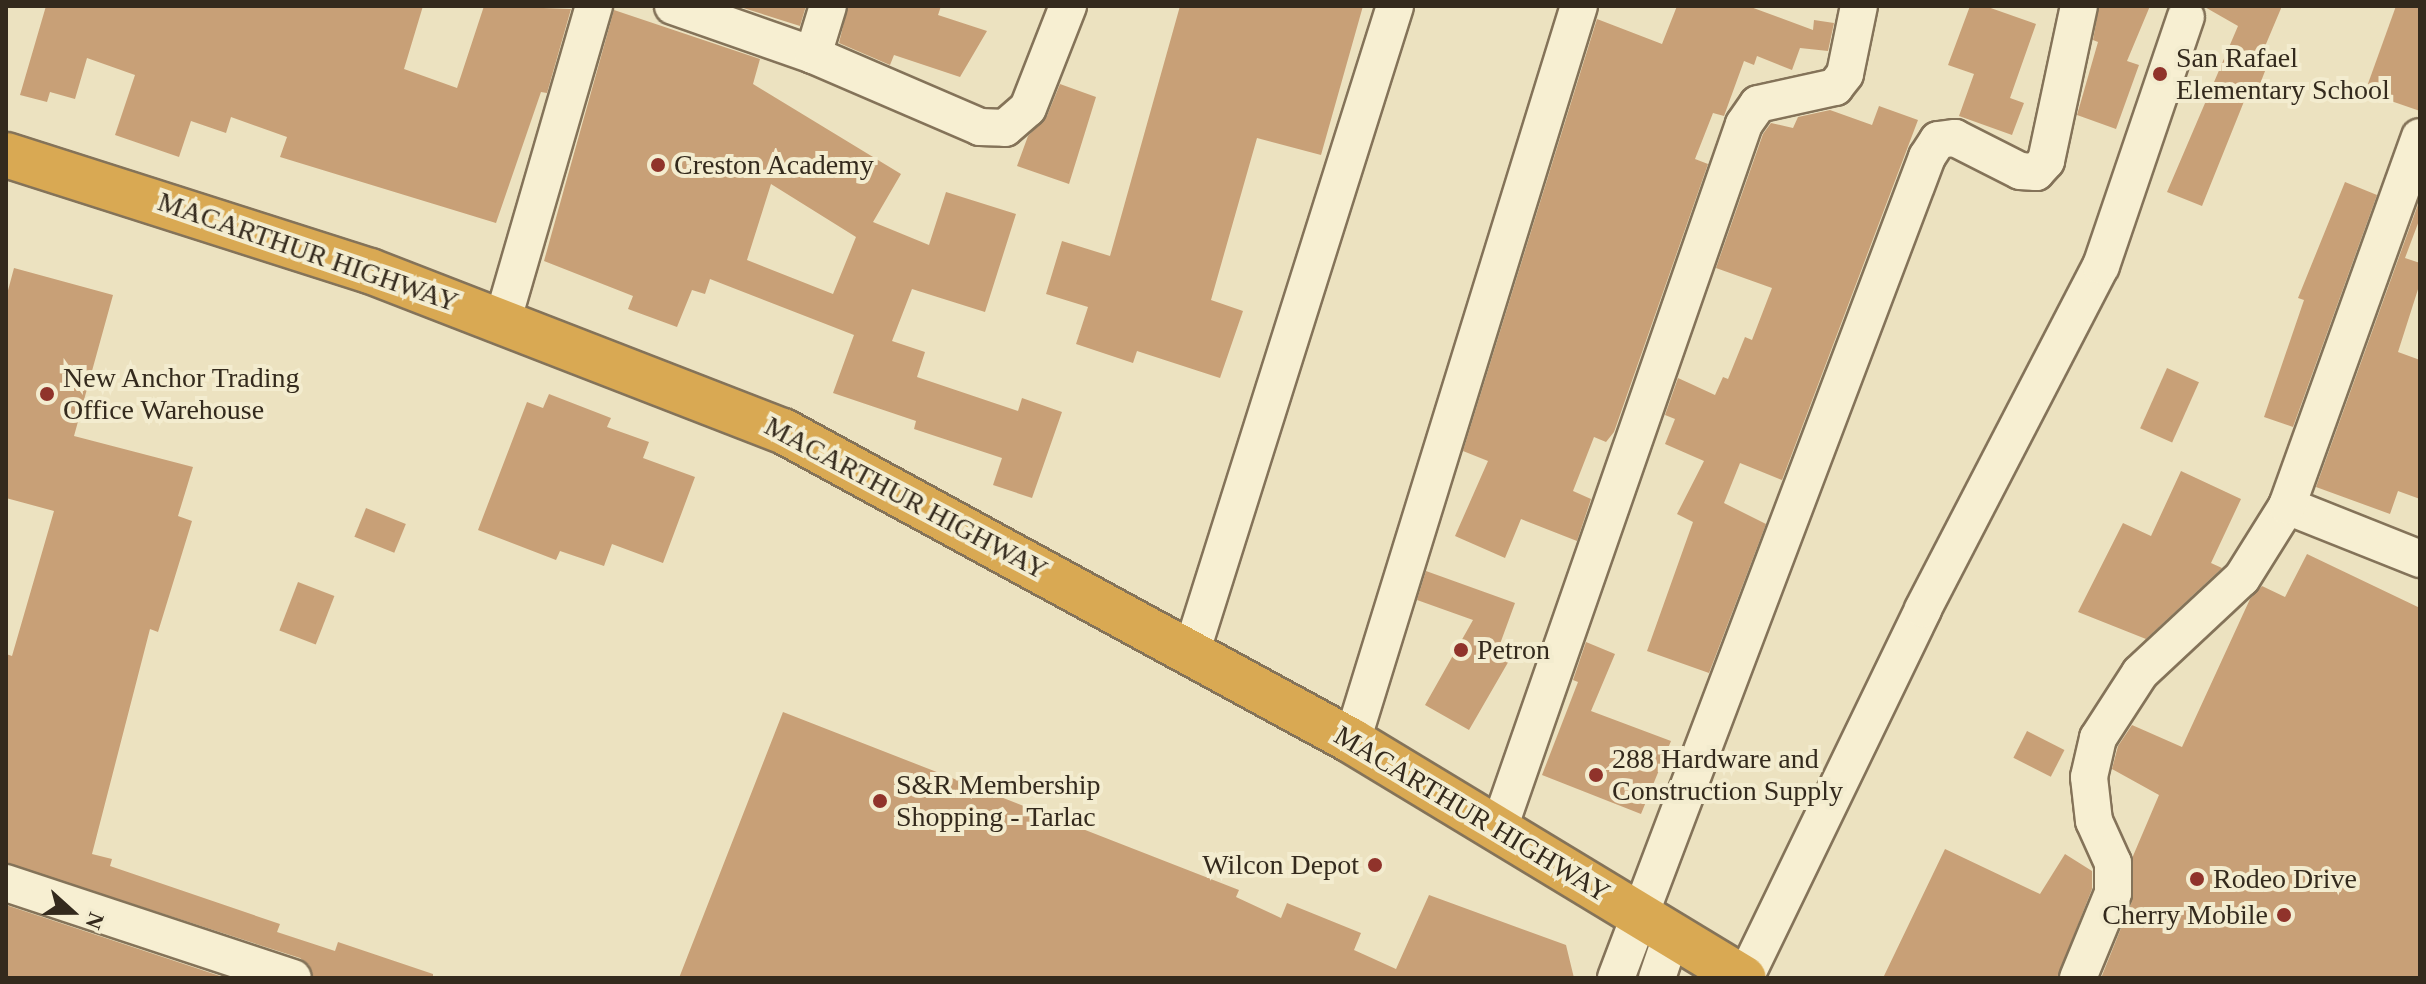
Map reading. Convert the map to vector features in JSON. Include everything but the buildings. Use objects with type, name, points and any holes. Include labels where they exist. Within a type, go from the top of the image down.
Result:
[{"type":"highway","name":"MACARTHUR HIGHWAY","points":[[6,155],[297,246],[503,319],[783,431],[1192,650],[1352,741],[1744,978]]},
{"type":"street","points":[[503,319],[594,6]]},
{"type":"street","points":[[673,6],[813,55],[980,127],[1005,128],[1028,108],[1068,6]]},
{"type":"street","points":[[813,55],[828,6]]},
{"type":"street","points":[[1192,650],[1395,6]]},
{"type":"street","points":[[1352,741],[1579,6]]},
{"type":"street","points":[[1499,828],[1744,124],[1758,104],[1835,87],[1845,74],[1859,6]]},
{"type":"street","points":[[1616,978],[1655,924],[1927,157],[1938,140],[1955,138],[2020,171],[2036,172],[2046,161],[2079,6]]},
{"type":"street","points":[[1744,978],[1923,609],[2101,266],[2186,17]]},
{"type":"street","points":[[2078,978],[2113,893],[2113,863],[2094,821],[2089,777],[2098,738],[2140,673],[2242,578],[2287,506],[2420,137]]},
{"type":"street","points":[[2287,506],[2420,559]]},
{"type":"street","points":[[6,883],[293,978]]},
{"type":"street","points":[[1655,924],[1657,978]]},
{"type":"place","name":"San Rafael Elementary School","points":[[2160,74]]},
{"type":"place","name":"Creston Academy","points":[[658,165]]},
{"type":"place","name":"New Anchor Trading Office Warehouse","points":[[47,394]]},
{"type":"place","name":"Petron","points":[[1461,650]]},
{"type":"place","name":"288 Hardware and Construction Supply","points":[[1596,775]]},
{"type":"place","name":"S&R Membership Shopping - Tarlac","points":[[880,801]]},
{"type":"place","name":"Wilcon Depot","points":[[1375,865]]},
{"type":"place","name":"Rodeo Drive","points":[[2197,879]]},
{"type":"place","name":"Cherry Mobile","points":[[2284,915]]}]
